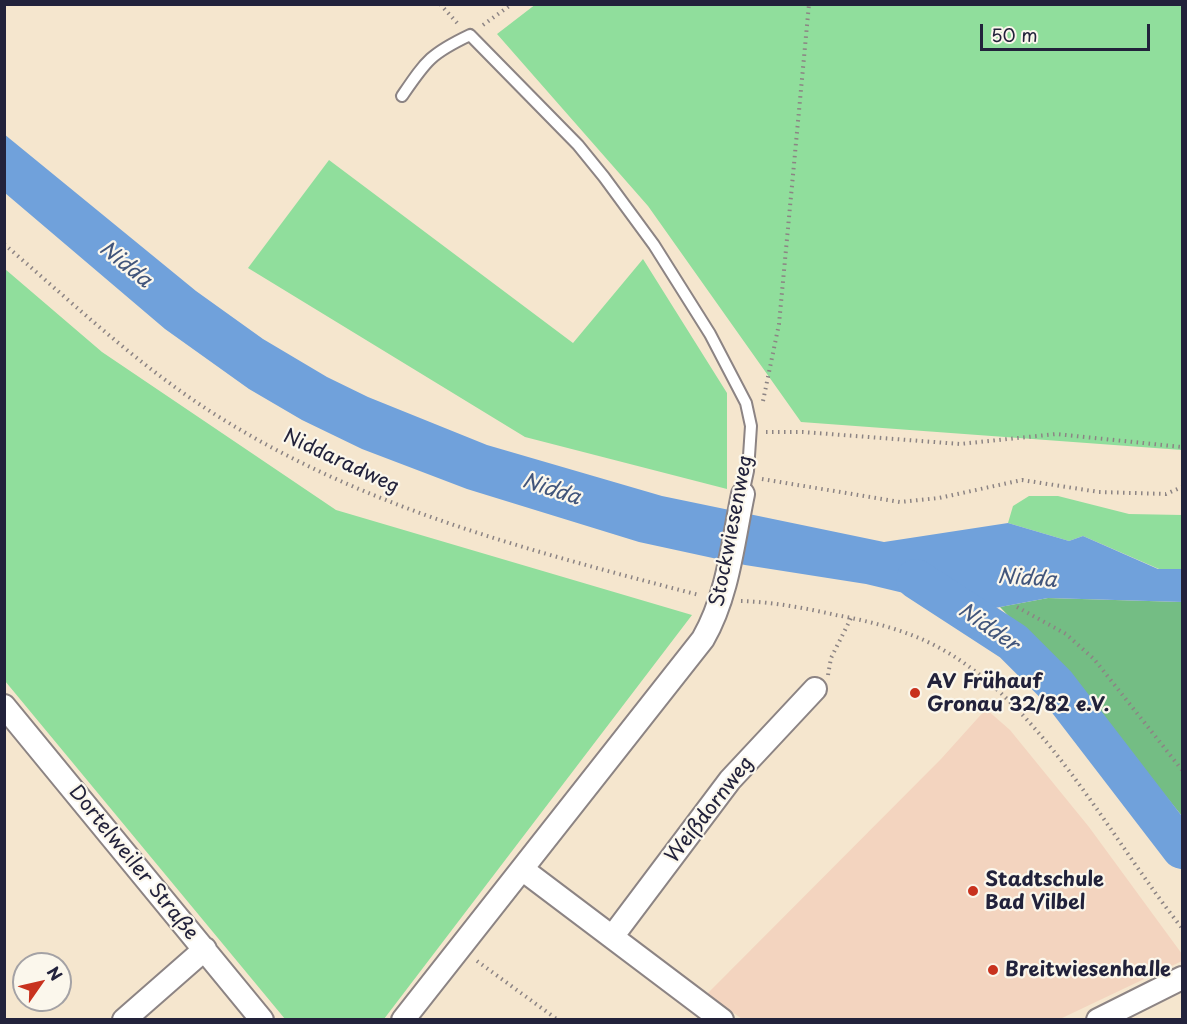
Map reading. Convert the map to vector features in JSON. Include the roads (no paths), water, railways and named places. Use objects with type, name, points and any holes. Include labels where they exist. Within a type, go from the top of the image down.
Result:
[{"type":"street","name":"Stockwiesenweg","points":[[405,1019],[703,639],[715,619],[721,597],[745,485]]},
{"type":"street","name":"Weißdornweg","points":[[612,938],[725,786],[814,689]]},
{"type":"street","name":"Dortelweiler Straße","points":[[4,706],[262,1020]]},
{"type":"street","points":[[522,869],[722,1020]]},
{"type":"street","points":[[124,1020],[205,949]]},
{"type":"street","points":[[1098,1020],[1182,978]]},
{"type":"lane","name":"Stockwiesenweg","points":[[402,96],[426,60],[470,35],[578,145],[632,214],[710,334],[746,403],[750,429],[745,485]]},
{"type":"water","name":"Nidda","points":[[4,134],[196,291],[263,339],[327,377],[368,397],[487,445],[662,496],[884,542],[1008,523],[1069,541],[1083,536],[1158,569],[1182,569],[1182,602],[1048,598],[979,611],[866,584],[745,565],[639,542],[467,489],[362,449],[302,420],[249,389],[165,329],[5,193]]},
{"type":"waterway","name":"Nidder","points":[[916,579],[1013,642],[1056,685],[1182,849]]},
{"type":"place","name":"AV Frühauf Gronau 32/82 e.V.","points":[[915,693]]},
{"type":"place","name":"Stadtschule Bad Vilbel","points":[[973,891]]},
{"type":"place","name":"Breitwiesenhalle","points":[[993,970]]}]
